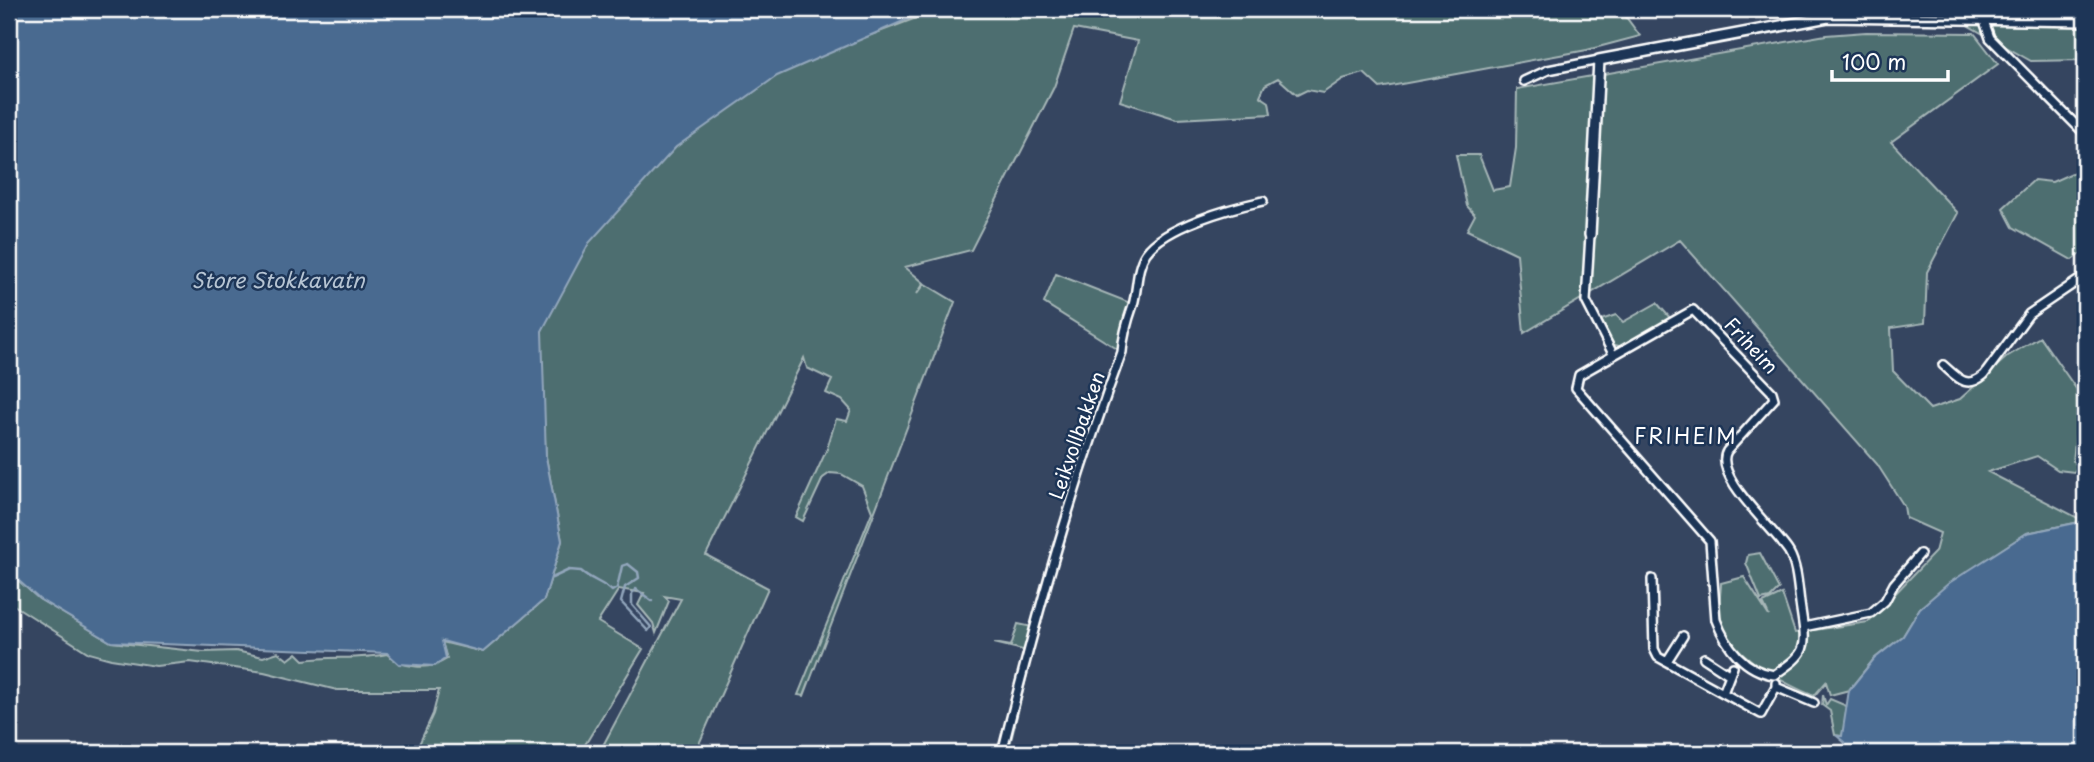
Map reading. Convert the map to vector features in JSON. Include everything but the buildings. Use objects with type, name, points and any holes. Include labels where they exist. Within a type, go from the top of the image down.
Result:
[{"type":"street","points":[[1524,81],[1549,70],[1828,17],[2085,22]]},
{"type":"street","points":[[1984,21],[1990,38],[2085,134]]},
{"type":"street","points":[[1599,60],[1586,301],[1613,354]]},
{"type":"street","name":"Leikvollbakken","points":[[1002,753],[1036,614],[1064,517],[1122,352],[1123,333],[1133,304],[1140,266],[1147,252],[1158,242],[1188,225],[1263,201]]},
{"type":"street","points":[[1943,365],[1962,382],[1973,383],[1983,375],[2029,313],[2085,276]]},
{"type":"street","name":"Friheim","points":[[1693,310],[1772,392],[1772,405],[1727,451],[1725,467],[1731,482],[1790,554],[1804,627],[1806,645],[1803,653],[1774,675],[1749,667],[1731,650],[1716,620],[1710,541],[1576,388],[1579,375],[1693,310]]},
{"type":"street","points":[[1804,627],[1862,617],[1878,608],[1920,554]]},
{"type":"street","points":[[1652,579],[1654,649],[1658,657],[1761,714],[1776,687],[1774,675]]},
{"type":"street","points":[[1667,661],[1683,636]]},
{"type":"street","points":[[1704,658],[1732,671],[1723,692]]},
{"type":"street","points":[[1776,687],[1814,703]]},
{"type":"green space","points":[[940,9],[1620,9],[1640,36],[1587,50],[1380,88],[1364,73],[1343,79],[1323,93],[1307,90],[1297,95],[1278,78],[1265,85],[1260,96],[1269,102],[1271,114],[1177,119],[1120,101],[1138,41],[1074,29],[1054,87],[971,250],[905,267],[924,283],[917,294],[925,284],[955,302],[804,696],[798,695],[872,512],[862,486],[841,474],[830,473],[823,478],[803,521],[796,517],[827,449],[836,419],[847,421],[851,410],[842,400],[826,393],[832,380],[807,368],[804,358],[706,555],[768,588],[695,753],[599,753],[681,599],[664,596],[669,601],[656,633],[653,623],[638,605],[644,593],[619,589],[598,622],[643,649],[580,753],[415,753],[433,714],[439,690],[337,690],[264,672],[190,662],[156,666],[111,659],[89,653],[9,602],[9,572],[39,599],[111,642],[203,652],[236,651],[263,657],[278,652],[288,660],[297,653],[304,660],[387,654],[401,663],[416,667],[440,663],[447,659],[442,642],[483,652],[544,600],[562,541],[546,457],[539,329],[587,241],[676,147],[781,69]]},
{"type":"green space","points":[[1939,9],[2085,9],[2085,60],[2031,61]]},
{"type":"green space","points":[[1866,32],[1974,33],[1998,64],[1891,142],[1958,213],[1927,272],[1925,323],[1891,328],[1893,371],[1930,409],[1960,399],[2008,356],[2040,337],[2077,390],[2078,414],[2073,461],[2078,466],[2074,472],[2058,470],[2037,456],[1988,472],[2084,521],[2027,533],[1920,608],[1903,636],[1874,659],[1849,690],[1830,695],[1826,682],[1814,696],[1774,676],[1734,645],[1720,621],[1721,583],[1744,577],[1769,616],[1763,603],[1782,594],[1795,633],[1868,622],[1935,552],[1940,533],[1906,518],[1904,506],[1877,464],[1680,240],[1524,333],[1517,254],[1467,230],[1475,215],[1467,206],[1456,155],[1479,155],[1493,190],[1510,187],[1516,148],[1517,89],[1826,35]]},
{"type":"green space","points":[[2081,169],[2085,175],[2085,250],[2072,260],[2013,227],[2003,208],[2034,180],[2052,182]]},
{"type":"green space","points":[[1056,274],[1133,304],[1122,352],[1044,303]]},
{"type":"green space","points":[[1657,303],[1671,319],[1622,347],[1612,344],[1601,320],[1616,315],[1623,322]]},
{"type":"green space","points":[[1760,553],[1779,589],[1770,598],[1761,600],[1746,563],[1748,555]]},
{"type":"green space","points":[[1041,616],[1008,753],[1002,753],[1027,651],[994,643],[1011,646],[1018,624],[1032,627]]},
{"type":"green space","points":[[1823,695],[1826,705],[1830,699],[1849,707],[1842,736],[1835,735],[1830,711],[1822,705]]},
{"type":"water","name":"Store Stokkavatn","points":[[9,9],[931,9],[777,76],[676,147],[589,243],[542,331],[546,457],[562,541],[544,600],[483,652],[442,641],[446,658],[435,666],[399,664],[387,653],[111,642],[39,599],[9,572]]},
{"type":"water","points":[[2085,521],[2085,753],[1844,753],[1845,743],[1837,736],[1842,736],[1849,690],[1874,659],[1903,636],[1920,608],[1949,583],[2027,533]]},
{"type":"waterway","points":[[552,578],[569,570],[581,571],[612,591],[617,588],[622,566],[628,564],[638,572],[639,578],[625,587],[621,602],[648,631],[651,627],[632,605],[632,593],[636,589],[652,601]]},
{"type":"district","name":"FRIHEIM","points":[[1686,435]]}]
